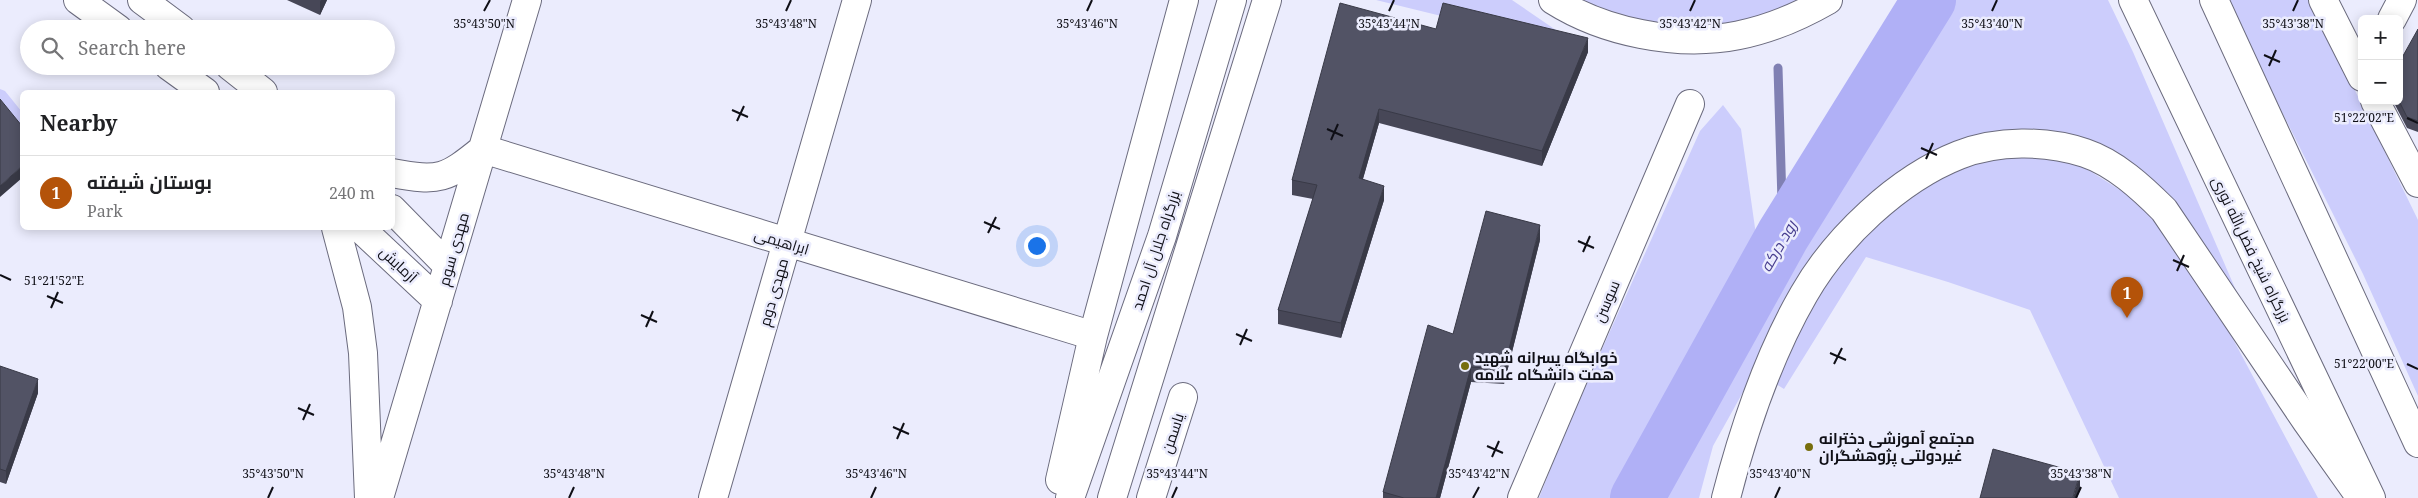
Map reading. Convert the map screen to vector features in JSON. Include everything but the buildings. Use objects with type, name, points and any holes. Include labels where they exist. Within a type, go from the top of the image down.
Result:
[{"type":"main road","points":[[78,0],[106,20]]},
{"type":"main road","points":[[142,0],[169,20]]},
{"type":"main road","name":"مهدی سوم","points":[[379,498],[527,0]]},
{"type":"main road","name":"مهدی دوم","points":[[713,498],[857,0]]},
{"type":"main road","points":[[1056,498],[1093,336],[1184,0]]},
{"type":"main road","name":"بزرگراه جلال آل احمد","points":[[1070,498],[1162,236],[1232,0]]},
{"type":"main road","name":"بزرگراه جلال آل احمد","points":[[1112,498],[1267,0]]},
{"type":"main road","points":[[1553,0],[1570,11],[1618,29],[1668,39],[1700,41],[1736,37],[1767,29],[1798,17],[1828,0]]},
{"type":"main road","name":"بزرگراه شیخ فضل‌الله نوری","points":[[2132,0],[2371,498]]},
{"type":"main road","points":[[2214,0],[2418,444]]},
{"type":"main road","points":[[2324,0],[2358,69]]},
{"type":"main road","points":[[2394,15],[2402,0]]},
{"type":"main road","points":[[182,75],[203,90]]},
{"type":"main road","points":[[241,75],[260,90]]},
{"type":"main road","name":"سوسن","points":[[1522,498],[1690,104]]},
{"type":"main road","points":[[2377,105],[2418,183]]},
{"type":"main road","points":[[1726,498],[1736,458],[1778,346],[1804,293],[1835,249],[1895,193],[1929,171],[1959,155],[1991,147],[2020,144],[2054,146],[2086,153],[2143,189],[2164,210],[2307,422],[2361,498]]},
{"type":"main road","points":[[395,174],[422,179],[442,178],[460,168],[483,149]]},
{"type":"main road","name":"ابراهیمی","points":[[483,149],[1081,332]]},
{"type":"main road","points":[[395,212],[448,266]]},
{"type":"main road","points":[[337,230],[357,308],[363,352],[369,498]]},
{"type":"main road","name":"آزمایش","points":[[362,230],[438,301]]},
{"type":"main road","name":"یاسمن","points":[[1151,498],[1183,397]]},
{"type":"shaded area","points":[[1376,0],[1512,0],[1588,52]]},
{"type":"shaded area","points":[[1579,0],[1798,0],[1744,21],[1688,27],[1661,25],[1633,19]]},
{"type":"shaded area","points":[[1950,0],[2108,0],[2133,52],[2254,332],[2110,156],[1944,153],[1778,329],[1713,446],[1699,498],[1655,498],[1776,282]]},
{"type":"shaded area","points":[[2226,0],[2311,0],[2358,97],[2358,105],[2362,105],[2418,220],[2418,396],[2363,274]]},
{"type":"shaded area","points":[[0,89],[5,91],[20,110],[20,130],[0,109]]},
{"type":"shaded area","points":[[1723,105],[1741,129],[1757,242],[1737,285],[1683,387],[1616,498],[1539,498],[1567,427],[1700,131]]},
{"type":"shaded area","points":[[2020,154],[2058,156],[2090,171],[2142,204],[2179,253],[2226,326],[2318,498],[2119,498],[2030,310],[1866,257],[1784,389],[1773,382],[1833,265],[1898,203],[1963,164]]},
{"type":"waterway","name":"رود درکه","points":[[1637,498],[1783,235],[1929,0]]},
{"type":"waterway","points":[[1778,68],[1783,235]]},
{"type":"place","name":"بوستان شیفته","points":[[2127,318]]},
{"type":"place","name":"خوابگاه پسرانه شهید همت دانشگاه علامه","points":[[1465,366]]},
{"type":"place","name":"مجتمع آموزشی دخترانه غیردولتی پژوهشگران","points":[[1809,447]]}]
